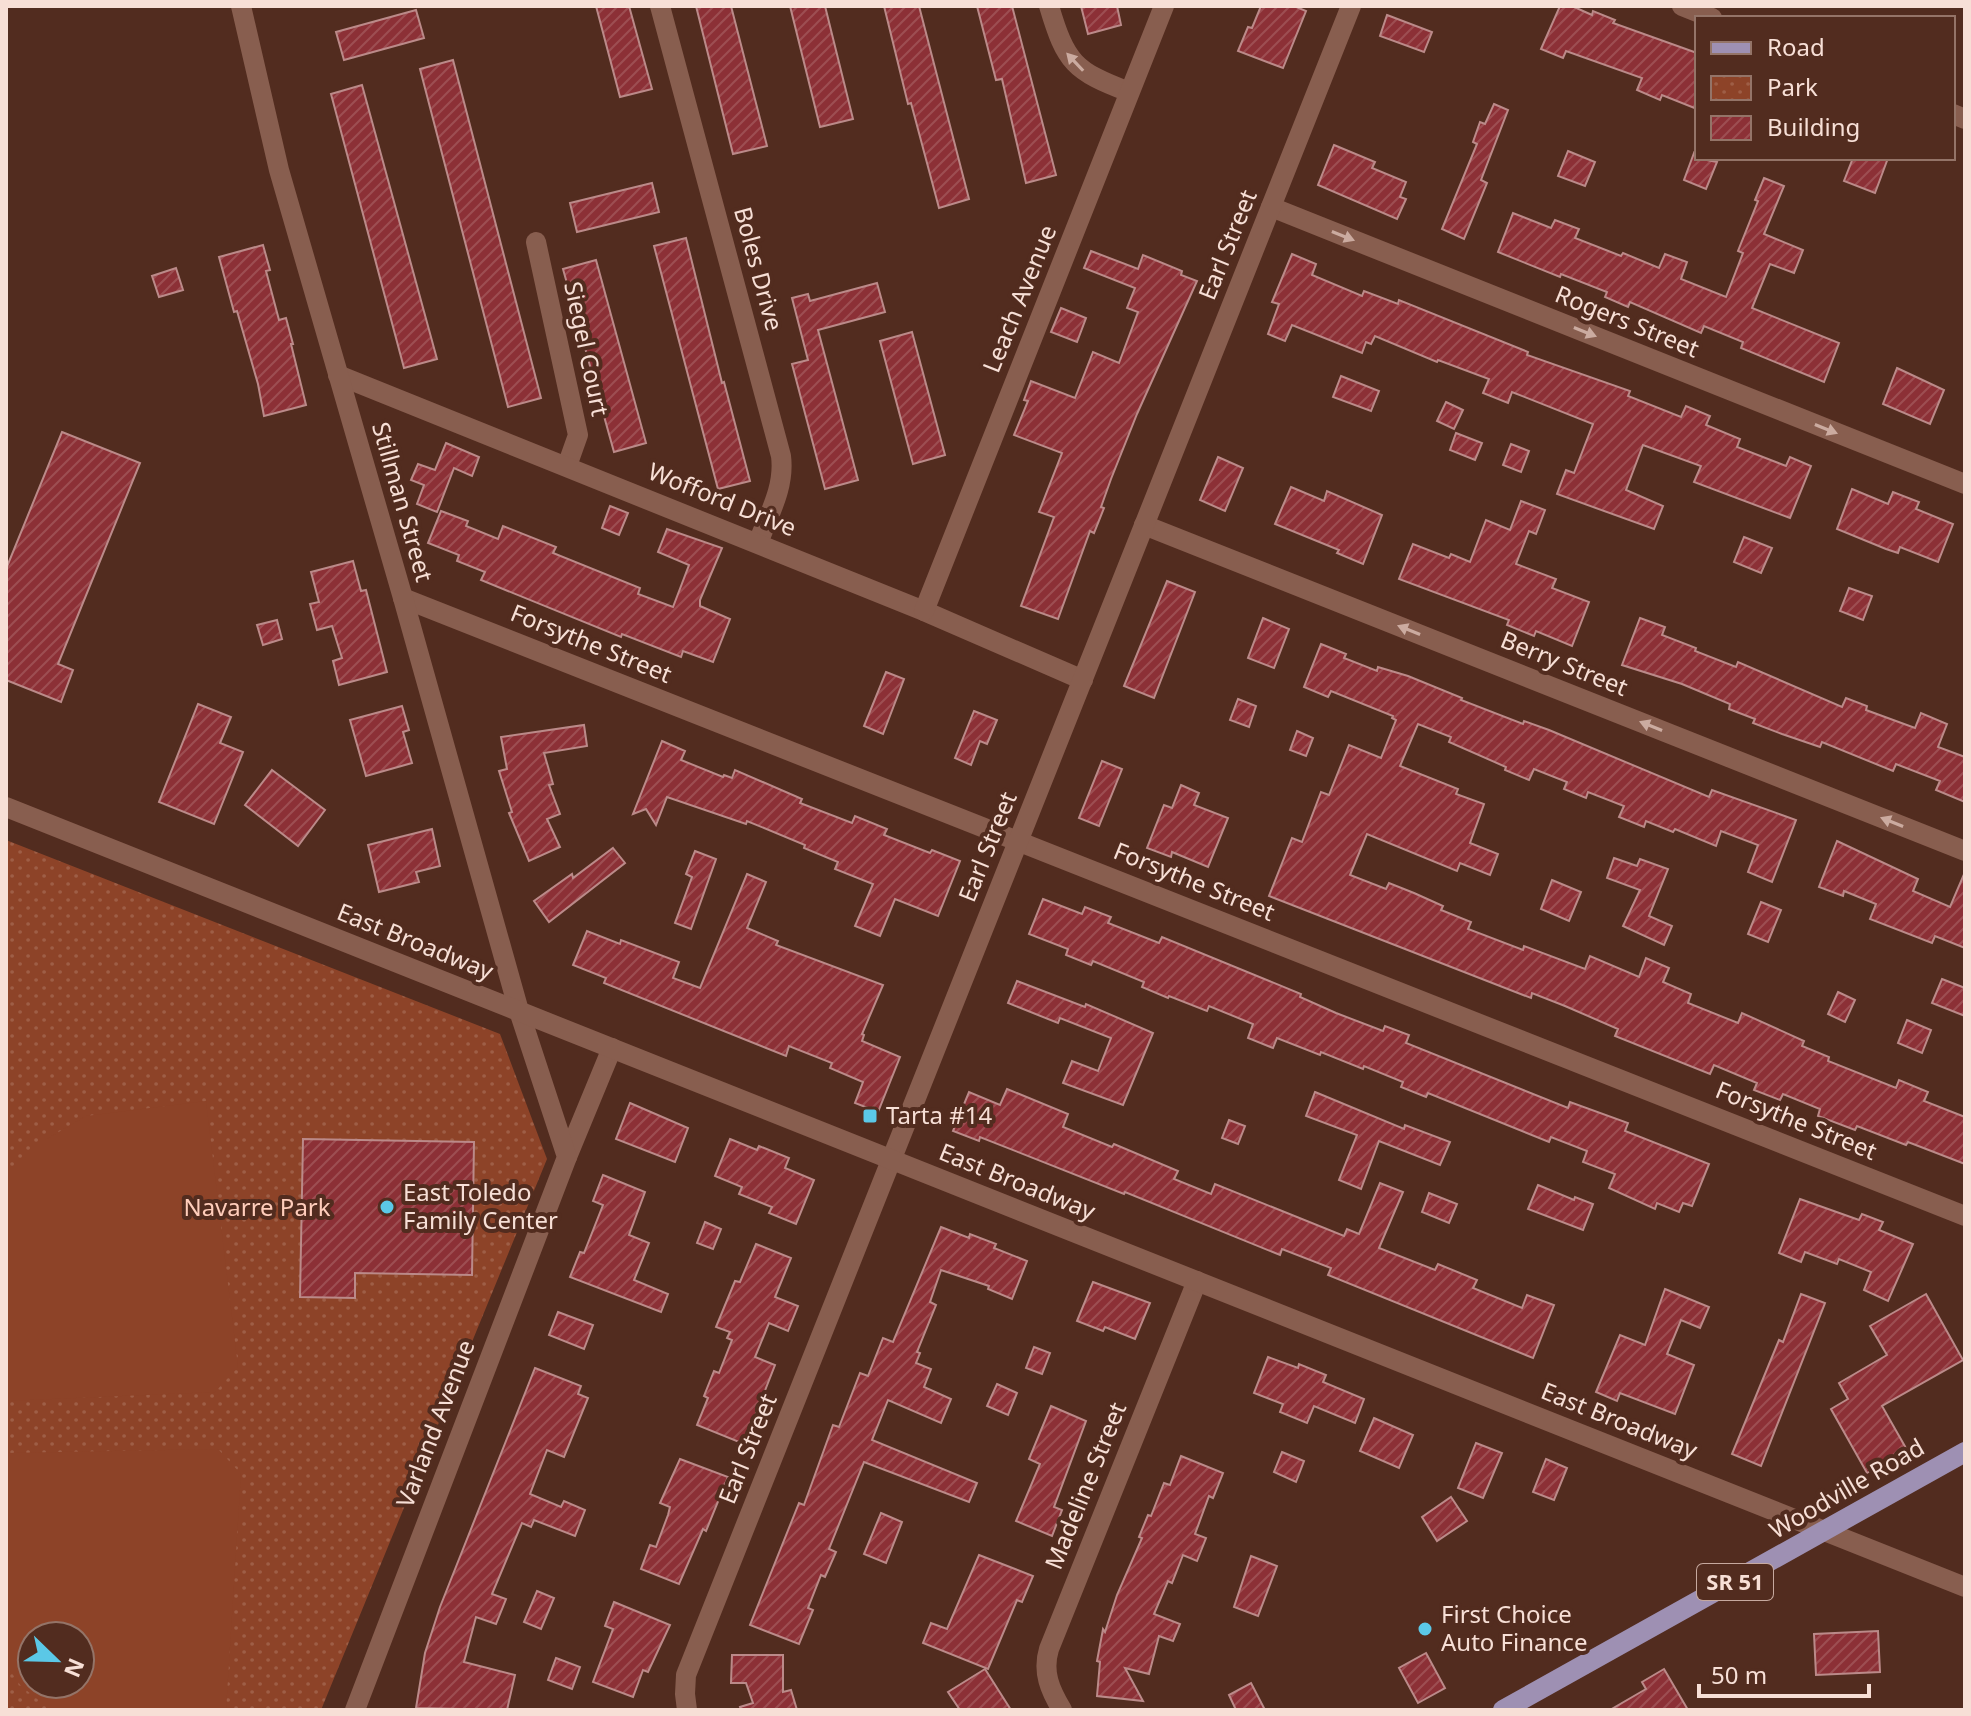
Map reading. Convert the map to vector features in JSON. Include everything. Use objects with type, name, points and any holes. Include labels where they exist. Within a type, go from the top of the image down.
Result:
[{"type":"main road","name":"Woodville Road","points":[[1503,1710],[1965,1452]]},
{"type":"street","name":"Stillman Street","points":[[241,6],[279,170],[519,1011]]},
{"type":"street","name":"Boles Drive","points":[[660,6],[781,456],[783,473],[778,493],[758,543]]},
{"type":"street","points":[[1049,6],[1060,42],[1076,67],[1129,92]]},
{"type":"street","name":"Leach Avenue","points":[[924,611],[1164,6]]},
{"type":"street","name":"Earl Street","points":[[687,1710],[686,1675],[1351,6]]},
{"type":"street","points":[[1682,6],[1707,16]]},
{"type":"street","name":"Rogers Street","points":[[1271,207],[1965,484]]},
{"type":"street","name":"Siegel Court","points":[[536,242],[578,435],[567,466]]},
{"type":"street","name":"Wofford Drive","points":[[338,375],[758,543],[1083,680]]},
{"type":"street","name":"Berry Street","points":[[1144,525],[1965,851]]},
{"type":"street","name":"Forsythe Street","points":[[403,598],[1965,1216]]},
{"type":"street","name":"East Broadway","points":[[6,807],[1965,1587]]},
{"type":"street","points":[[519,1011],[567,1157]]},
{"type":"street","name":"Varland Avenue","points":[[355,1710],[567,1157],[612,1048]]},
{"type":"street","name":"Madeline Street","points":[[1062,1710],[1050,1689],[1045,1662],[1049,1649],[1197,1281]]},
{"type":"green space","name":"Navarre Park","points":[[6,840],[500,1034],[547,1159],[321,1710],[6,1710]]},
{"type":"green space","points":[[206,1101],[238,1367],[215,1392],[6,1401],[6,1175],[45,1140],[86,1116]]},
{"type":"green space","points":[[218,1449],[241,1474],[226,1710],[51,1710],[38,1700],[96,1700],[96,1620],[16,1620],[16,1679],[6,1665],[6,1453]]},
{"type":"building","points":[[596,6],[629,6],[652,89],[620,97]]},
{"type":"building","points":[[696,6],[731,6],[767,146],[733,154]]},
{"type":"building","points":[[790,6],[825,6],[853,119],[820,127]]},
{"type":"building","points":[[884,6],[919,6],[969,199],[939,208],[911,103],[908,104]]},
{"type":"building","points":[[977,6],[1012,6],[1056,175],[1026,183],[1002,79],[996,80]]},
{"type":"building","points":[[1081,6],[1117,6],[1121,25],[1088,34]]},
{"type":"building","points":[[1261,6],[1294,6],[1306,11],[1283,68],[1238,51]]},
{"type":"building","points":[[1560,6],[1572,6],[1592,15],[1593,11],[1615,20],[1613,23],[1695,52],[1695,108],[1662,95],[1660,100],[1637,90],[1642,78],[1566,51],[1563,58],[1541,49]]},
{"type":"building","points":[[416,10],[424,38],[344,60],[336,32]]},
{"type":"building","points":[[1387,15],[1432,32],[1424,52],[1380,36]]},
{"type":"building","points":[[453,60],[541,398],[508,407],[420,69]]},
{"type":"building","points":[[362,85],[437,359],[404,368],[331,94]]},
{"type":"building","points":[[1494,104],[1508,110],[1481,180],[1487,183],[1464,239],[1442,229],[1477,144],[1473,142],[1480,122],[1485,124]]},
{"type":"building","points":[[1334,145],[1375,162],[1372,168],[1406,182],[1400,197],[1406,199],[1397,219],[1318,185]]},
{"type":"building","points":[[1568,151],[1595,162],[1585,186],[1558,176]]},
{"type":"building","points":[[1694,153],[1695,160],[1717,162],[1706,189],[1684,180]]},
{"type":"building","points":[[1852,160],[1887,160],[1875,193],[1844,181]]},
{"type":"building","points":[[1764,178],[1784,186],[1764,234],[1803,250],[1794,273],[1770,264],[1752,308],[1839,343],[1824,382],[1741,348],[1743,342],[1704,326],[1701,333],[1630,302],[1628,307],[1605,297],[1607,292],[1498,252],[1513,213],[1551,228],[1555,220],[1579,229],[1575,238],[1621,256],[1623,253],[1659,268],[1665,254],[1687,262],[1681,279],[1726,297],[1743,253],[1738,251]]},
{"type":"building","points":[[652,183],[659,212],[577,232],[570,203]]},
{"type":"building","points":[[686,238],[750,481],[718,489],[654,246]]},
{"type":"building","points":[[263,245],[270,270],[266,271],[279,320],[286,318],[306,405],[264,416],[258,384],[219,257]]},
{"type":"building","points":[[1091,251],[1138,269],[1143,255],[1182,271],[1181,275],[1197,281],[1137,414],[1101,507],[1104,508],[1094,533],[1090,531],[1058,619],[1021,606],[1054,517],[1039,512],[1062,453],[1014,435],[1028,401],[1024,400],[1031,381],[1075,398],[1093,352],[1119,363],[1138,312],[1127,308],[1135,288],[1084,268]]},
{"type":"building","points":[[1292,254],[1316,264],[1312,275],[1362,296],[1364,291],[1398,304],[1399,300],[1528,352],[1527,355],[1630,391],[1628,396],[1681,417],[1686,406],[1710,416],[1706,425],[1740,439],[1737,447],[1786,466],[1790,457],[1811,466],[1790,518],[1694,482],[1701,466],[1643,445],[1626,490],[1663,506],[1654,529],[1557,494],[1566,470],[1574,473],[1593,424],[1512,392],[1508,403],[1483,393],[1489,379],[1437,362],[1375,336],[1371,344],[1366,342],[1362,353],[1292,325],[1285,341],[1268,334],[1279,304],[1272,302]]},
{"type":"building","points":[[596,260],[646,443],[614,452],[563,269]]},
{"type":"building","points":[[176,268],[183,290],[159,297],[152,276]]},
{"type":"building","points":[[877,283],[885,312],[818,330],[858,480],[825,489],[792,364],[808,360],[792,298],[808,294],[810,301]]},
{"type":"building","points":[[1061,308],[1086,318],[1077,342],[1051,332]]},
{"type":"building","points":[[912,332],[945,455],[913,464],[880,341]]},
{"type":"building","points":[[1897,368],[1944,390],[1930,424],[1883,404]]},
{"type":"building","points":[[1341,376],[1379,391],[1371,411],[1333,397]]},
{"type":"building","points":[[1446,402],[1463,410],[1454,429],[1437,421]]},
{"type":"building","points":[[62,432],[140,463],[58,664],[73,670],[61,702],[6,680],[6,569]]},
{"type":"building","points":[[1456,433],[1482,443],[1475,460],[1450,450]]},
{"type":"building","points":[[446,443],[479,457],[472,476],[454,468],[437,512],[417,504],[424,485],[411,480],[418,464],[435,470]]},
{"type":"building","points":[[1511,444],[1529,451],[1521,472],[1503,465]]},
{"type":"building","points":[[1218,457],[1243,468],[1225,511],[1200,500]]},
{"type":"building","points":[[1291,487],[1324,501],[1327,491],[1382,515],[1363,564],[1337,553],[1339,550],[1275,524]]},
{"type":"building","points":[[1852,489],[1888,504],[1893,492],[1919,502],[1916,509],[1953,524],[1938,562],[1900,547],[1898,553],[1837,529]]},
{"type":"building","points":[[1521,501],[1545,510],[1536,534],[1529,531],[1516,564],[1556,579],[1552,588],[1589,602],[1572,646],[1536,631],[1534,636],[1507,625],[1509,620],[1399,579],[1413,544],[1449,558],[1451,554],[1470,562],[1486,520],[1510,530]]},
{"type":"building","points":[[610,506],[628,513],[619,535],[602,528]]},
{"type":"building","points":[[441,511],[468,521],[466,526],[498,539],[503,526],[556,547],[553,553],[640,588],[638,594],[673,607],[689,565],[658,552],[667,529],[722,548],[700,600],[700,606],[730,619],[713,662],[683,651],[681,657],[622,634],[621,637],[481,580],[485,572],[457,561],[459,555],[428,543]]},
{"type":"building","points":[[1744,537],[1772,548],[1761,573],[1734,562]]},
{"type":"building","points":[[353,561],[361,591],[366,590],[387,672],[339,685],[333,661],[342,658],[332,626],[317,630],[310,604],[319,602],[311,572]]},
{"type":"building","points":[[1167,581],[1195,592],[1154,698],[1124,686]]},
{"type":"building","points":[[1849,588],[1872,596],[1863,620],[1840,611]]},
{"type":"building","points":[[1263,618],[1289,629],[1274,668],[1248,658]]},
{"type":"building","points":[[1640,618],[1665,627],[1662,635],[1696,648],[1695,651],[1736,667],[1738,662],[1842,707],[1846,698],[1867,706],[1866,710],[1915,728],[1921,713],[1947,724],[1938,747],[1965,757],[1965,802],[1936,790],[1940,781],[1896,764],[1893,771],[1822,742],[1820,747],[1782,734],[1753,723],[1755,719],[1729,709],[1730,704],[1682,684],[1622,665]]},
{"type":"building","points":[[277,620],[282,639],[263,645],[257,625]]},
{"type":"building","points":[[1321,644],[1346,654],[1344,658],[1377,671],[1378,667],[1408,676],[1461,700],[1523,724],[1524,721],[1549,730],[1709,797],[1712,790],[1796,820],[1772,882],[1748,872],[1758,845],[1721,831],[1716,846],[1646,821],[1644,827],[1619,817],[1624,806],[1588,792],[1586,798],[1564,789],[1567,782],[1534,769],[1529,780],[1449,742],[1451,737],[1418,724],[1400,766],[1458,789],[1456,794],[1484,804],[1470,843],[1498,854],[1490,875],[1460,863],[1457,871],[1367,834],[1350,875],[1386,889],[1389,883],[1414,893],[1443,906],[1441,910],[1471,922],[1468,929],[1585,969],[1590,956],[1639,977],[1646,958],[1669,968],[1663,982],[1691,994],[1688,1003],[1738,1023],[1742,1013],[1804,1041],[1802,1046],[1829,1057],[1828,1061],[1896,1088],[1899,1080],[1928,1092],[1924,1101],[1965,1117],[1965,1164],[1908,1142],[1906,1145],[1857,1126],[1855,1130],[1818,1116],[1820,1109],[1783,1094],[1780,1100],[1754,1090],[1757,1083],[1714,1065],[1710,1074],[1615,1036],[1618,1029],[1565,1006],[1532,993],[1531,998],[1269,896],[1292,838],[1302,842],[1321,792],[1329,795],[1349,745],[1381,758],[1396,720],[1393,716],[1331,691],[1328,697],[1304,687]]},
{"type":"building","points":[[886,672],[904,679],[883,734],[864,726]]},
{"type":"building","points":[[1238,699],[1256,706],[1249,727],[1230,720]]},
{"type":"building","points":[[198,704],[231,717],[220,743],[243,752],[214,824],[159,802]]},
{"type":"building","points":[[402,706],[409,730],[403,732],[412,763],[366,776],[350,720]]},
{"type":"building","points":[[974,711],[997,720],[987,744],[980,741],[971,765],[955,758]]},
{"type":"building","points":[[584,725],[587,746],[544,753],[553,784],[549,785],[560,814],[547,819],[560,847],[529,861],[509,813],[512,812],[499,771],[507,769],[501,737]]},
{"type":"building","points":[[1297,731],[1313,738],[1306,756],[1290,750]]},
{"type":"building","points":[[662,741],[685,751],[681,760],[723,777],[732,778],[735,770],[802,799],[800,803],[852,823],[855,816],[887,829],[884,835],[960,861],[938,916],[895,899],[880,936],[855,926],[873,884],[835,869],[838,862],[804,848],[805,845],[747,821],[746,824],[667,797],[656,825],[646,809],[633,814]]},
{"type":"building","points":[[1102,761],[1122,769],[1099,826],[1079,818]]},
{"type":"building","points":[[272,770],[325,810],[298,846],[245,805]]},
{"type":"building","points":[[1181,785],[1199,793],[1194,805],[1228,818],[1208,867],[1172,852],[1171,857],[1147,848],[1164,805],[1172,808]]},
{"type":"building","points":[[432,829],[440,866],[416,872],[419,882],[379,892],[368,845]]},
{"type":"building","points":[[1837,841],[1918,879],[1913,891],[1950,907],[1965,872],[1965,948],[1935,936],[1932,943],[1870,919],[1876,904],[1844,891],[1843,896],[1819,887]]},
{"type":"building","points":[[613,848],[625,863],[549,922],[534,901],[572,874],[573,878]]},
{"type":"building","points":[[695,851],[716,859],[691,929],[675,923],[692,877],[686,874]]},
{"type":"building","points":[[1614,858],[1637,866],[1640,859],[1668,869],[1649,916],[1672,926],[1664,945],[1623,926],[1640,890],[1607,878]]},
{"type":"building","points":[[747,874],[766,882],[747,928],[778,941],[776,945],[883,985],[862,1034],[862,1041],[900,1057],[878,1112],[855,1103],[863,1082],[830,1068],[832,1063],[789,1046],[786,1056],[604,983],[606,978],[573,965],[587,931],[679,962],[673,978],[700,988]]},
{"type":"building","points":[[1552,880],[1581,892],[1569,921],[1541,909]]},
{"type":"building","points":[[1043,899],[1082,914],[1085,907],[1111,917],[1108,923],[1159,943],[1162,937],[1301,994],[1300,997],[1336,1013],[1383,1031],[1385,1026],[1409,1035],[1406,1043],[1568,1108],[1570,1102],[1628,1123],[1625,1131],[1709,1164],[1692,1206],[1683,1203],[1679,1212],[1657,1203],[1655,1209],[1609,1188],[1615,1174],[1583,1162],[1587,1151],[1551,1137],[1549,1142],[1428,1093],[1426,1097],[1401,1087],[1403,1082],[1364,1066],[1363,1069],[1277,1038],[1273,1048],[1248,1038],[1253,1024],[1209,1006],[1207,1011],[1168,998],[1142,987],[1144,982],[1093,961],[1091,965],[1066,955],[1068,949],[1029,934]]},
{"type":"building","points":[[1761,902],[1781,910],[1768,942],[1748,934]]},
{"type":"building","points":[[1942,979],[1965,988],[1965,1016],[1932,1003]]},
{"type":"building","points":[[1017,981],[1085,1007],[1086,1004],[1153,1033],[1123,1105],[1063,1083],[1072,1061],[1098,1071],[1111,1038],[1060,1018],[1058,1023],[1008,1003]]},
{"type":"building","points":[[1838,992],[1855,1000],[1845,1022],[1828,1014]]},
{"type":"building","points":[[1907,1020],[1931,1030],[1922,1053],[1898,1043]]},
{"type":"building","points":[[1007,1089],[1068,1114],[1063,1127],[1178,1171],[1174,1179],[1211,1194],[1215,1184],[1344,1236],[1347,1229],[1359,1234],[1380,1183],[1403,1192],[1379,1248],[1435,1270],[1438,1264],[1477,1280],[1473,1288],[1522,1308],[1527,1295],[1554,1305],[1533,1358],[1328,1275],[1331,1268],[1282,1249],[1280,1255],[980,1137],[979,1141],[953,1131],[969,1092],[1000,1105]]},
{"type":"building","points":[[1315,1092],[1404,1129],[1405,1125],[1450,1142],[1440,1165],[1379,1141],[1361,1189],[1339,1180],[1357,1135],[1306,1116]]},
{"type":"building","points":[[630,1103],[688,1128],[675,1162],[616,1139]]},
{"type":"building","points":[[1229,1120],[1245,1126],[1238,1144],[1222,1138]]},
{"type":"building","name":"East Toledo Family Center","points":[[303,1139],[474,1142],[472,1275],[355,1273],[355,1298],[300,1297]]},
{"type":"building","points":[[730,1139],[789,1158],[785,1168],[814,1180],[796,1224],[769,1213],[772,1207],[739,1194],[742,1187],[715,1176]]},
{"type":"building","points":[[603,1175],[645,1192],[629,1235],[649,1243],[634,1280],[668,1294],[661,1312],[570,1277],[580,1252],[584,1253],[603,1205],[593,1201]]},
{"type":"building","points":[[1538,1185],[1574,1200],[1575,1197],[1593,1204],[1583,1230],[1528,1209]]},
{"type":"building","points":[[1429,1193],[1457,1204],[1449,1223],[1422,1212]]},
{"type":"building","points":[[1800,1199],[1859,1220],[1862,1214],[1883,1222],[1879,1230],[1913,1244],[1888,1301],[1864,1290],[1871,1272],[1839,1259],[1837,1264],[1805,1252],[1801,1262],[1779,1253]]},
{"type":"building","points":[[705,1222],[721,1229],[713,1249],[697,1243]]},
{"type":"building","points":[[941,1227],[996,1244],[994,1248],[1027,1261],[1012,1299],[988,1289],[989,1286],[941,1270],[930,1302],[936,1305],[917,1352],[920,1353],[916,1363],[931,1369],[924,1387],[951,1399],[941,1423],[888,1400],[872,1440],[977,1483],[969,1502],[864,1462],[829,1549],[836,1552],[825,1577],[821,1575],[808,1608],[813,1610],[799,1644],[750,1625],[799,1503],[804,1505],[833,1425],[839,1427],[860,1373],[868,1376],[883,1338],[893,1342]]},
{"type":"building","points":[[756,1244],[791,1258],[775,1297],[798,1306],[788,1331],[769,1323],[755,1357],[775,1365],[744,1444],[697,1425],[714,1371],[719,1373],[732,1340],[727,1338],[730,1332],[716,1327],[735,1281],[740,1282]]},
{"type":"building","points":[[1093,1282],[1150,1303],[1135,1339],[1105,1327],[1103,1331],[1077,1321]]},
{"type":"building","points":[[1665,1289],[1709,1307],[1700,1328],[1681,1320],[1667,1354],[1694,1365],[1675,1414],[1620,1393],[1617,1401],[1596,1392],[1620,1335],[1645,1345]]},
{"type":"building","points":[[1801,1294],[1825,1303],[1761,1466],[1732,1454],[1779,1340],[1783,1342]]},
{"type":"building","points":[[1926,1294],[1963,1360],[1882,1406],[1907,1450],[1867,1473],[1831,1409],[1848,1399],[1839,1383],[1887,1355],[1870,1326]]},
{"type":"building","points":[[558,1312],[593,1325],[584,1349],[549,1335]]},
{"type":"building","points":[[1034,1347],[1050,1353],[1042,1374],[1026,1368]]},
{"type":"building","points":[[1268,1357],[1298,1368],[1299,1364],[1326,1375],[1323,1382],[1364,1399],[1355,1423],[1314,1406],[1307,1423],[1280,1412],[1283,1404],[1254,1393]]},
{"type":"building","points":[[535,1368],[581,1386],[578,1394],[588,1398],[564,1457],[547,1450],[530,1494],[561,1507],[564,1501],[585,1510],[575,1536],[534,1520],[531,1527],[522,1523],[492,1594],[506,1599],[496,1624],[476,1617],[464,1662],[515,1675],[507,1710],[416,1708],[425,1653],[440,1607]]},
{"type":"building","points":[[997,1384],[1017,1393],[1008,1415],[987,1406]]},
{"type":"building","points":[[1051,1406],[1086,1421],[1054,1507],[1062,1510],[1052,1536],[1016,1521],[1040,1464],[1029,1459]]},
{"type":"building","points":[[1374,1418],[1413,1435],[1399,1468],[1360,1451]]},
{"type":"building","points":[[1476,1443],[1502,1453],[1483,1498],[1458,1488]]},
{"type":"building","points":[[1282,1452],[1304,1461],[1296,1482],[1274,1472]]},
{"type":"building","points":[[1181,1456],[1223,1473],[1213,1498],[1209,1496],[1195,1534],[1206,1538],[1197,1561],[1183,1555],[1172,1583],[1168,1581],[1154,1614],[1180,1624],[1173,1641],[1159,1636],[1149,1674],[1125,1668],[1143,1701],[1097,1696],[1100,1662],[1097,1661],[1103,1629],[1105,1632],[1148,1515],[1151,1516],[1164,1483],[1170,1485]]},
{"type":"building","points":[[680,1459],[728,1477],[706,1531],[703,1529],[679,1584],[641,1569],[650,1545],[656,1547],[668,1515],[670,1507],[660,1503]]},
{"type":"building","points":[[1546,1459],[1567,1468],[1554,1500],[1533,1492]]},
{"type":"building","points":[[1451,1497],[1467,1521],[1437,1541],[1422,1517]]},
{"type":"building","points":[[881,1513],[902,1522],[886,1563],[864,1554]]},
{"type":"building","points":[[979,1555],[1033,1576],[1022,1602],[1017,1600],[988,1669],[923,1643],[931,1623],[947,1629]]},
{"type":"building","points":[[1251,1556],[1277,1566],[1258,1616],[1234,1607]]},
{"type":"building","points":[[537,1591],[554,1598],[541,1629],[524,1622]]},
{"type":"building","points":[[614,1602],[670,1625],[648,1672],[643,1670],[633,1697],[593,1682],[613,1629],[605,1626]]},
{"type":"building","points":[[1878,1631],[1880,1672],[1816,1675],[1814,1634]]},
{"type":"building","points":[[1426,1653],[1445,1688],[1418,1703],[1399,1668]]},
{"type":"building","points":[[732,1655],[783,1655],[783,1692],[791,1690],[797,1710],[741,1710],[740,1707],[753,1703],[746,1683],[731,1683]]},
{"type":"building","points":[[556,1658],[580,1667],[572,1689],[548,1680]]},
{"type":"building","points":[[985,1669],[1011,1710],[960,1710],[948,1692]]},
{"type":"building","points":[[1664,1669],[1688,1710],[1610,1710],[1646,1689],[1642,1682]]},
{"type":"building","points":[[1251,1683],[1265,1710],[1236,1710],[1229,1695]]},
{"type":"place","name":"Tarta #14","points":[[870,1116]]},
{"type":"place","name":"East Toledo Family Center","points":[[387,1207]]},
{"type":"place","name":"First Choice Auto Finance","points":[[1425,1629]]}]
